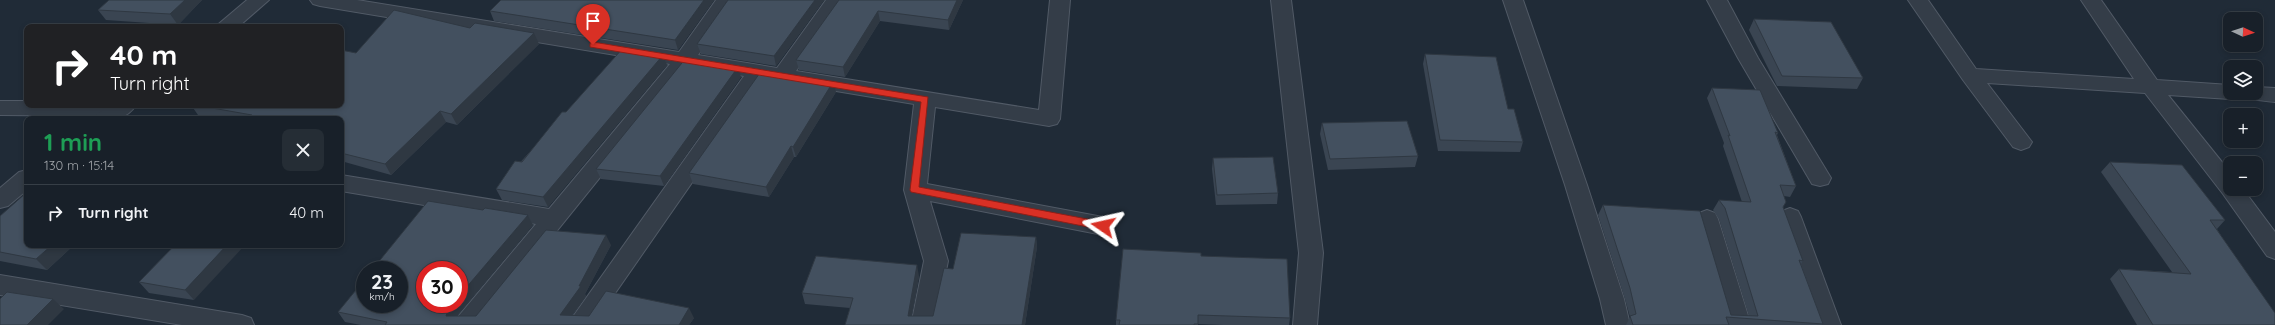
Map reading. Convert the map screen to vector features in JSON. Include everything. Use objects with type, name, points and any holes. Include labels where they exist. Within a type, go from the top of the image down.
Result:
[{"type":"street","points":[[229,24],[259,0]]},
{"type":"street","points":[[320,0],[1049,119],[1060,0]]},
{"type":"street","points":[[466,325],[684,60],[726,0]]},
{"type":"street","points":[[782,76],[836,0]]},
{"type":"street","points":[[1281,0],[1311,253],[1305,325]]},
{"type":"street","points":[[1513,0],[1576,186],[1612,299],[1618,325]]},
{"type":"street","points":[[1717,0],[1748,58],[1820,178]]},
{"type":"street","points":[[1918,0],[1970,75],[2021,142]]},
{"type":"street","points":[[2091,0],[2150,86],[2223,179]]},
{"type":"street","points":[[580,325],[758,72]]},
{"type":"street","points":[[1970,75],[2223,91]]},
{"type":"street","points":[[2263,94],[2275,95]]},
{"type":"street","points":[[923,325],[936,261],[914,190],[925,99]]},
{"type":"street","points":[[0,108],[116,111]]},
{"type":"street","points":[[344,183],[554,218]]},
{"type":"street","points":[[914,190],[1103,226]]},
{"type":"street","points":[[2236,196],[2275,250]]},
{"type":"street","points":[[1790,217],[1829,325]]},
{"type":"street","points":[[1707,219],[1739,325]]},
{"type":"street","points":[[0,285],[242,325]]},
{"type":"building","points":[[109,0],[185,0],[170,14],[98,10]]},
{"type":"building","points":[[501,0],[704,0],[675,40],[490,11]]},
{"type":"building","points":[[728,0],[815,0],[774,56],[697,44]]},
{"type":"building","points":[[839,0],[957,0],[948,20],[878,11],[843,67],[796,60]]},
{"type":"building","points":[[394,10],[470,28],[475,23],[534,33],[451,114],[440,111],[385,164],[344,154],[344,116],[251,116],[252,115],[212,108],[344,108],[344,51],[356,53]]},
{"type":"building","points":[[1754,19],[1831,22],[1863,78],[1782,76]]},
{"type":"building","points":[[623,48],[663,55],[543,197],[496,189],[515,161],[522,162],[562,112],[566,112]]},
{"type":"building","points":[[1425,54],[1496,57],[1508,109],[1514,109],[1523,142],[1440,140]]},
{"type":"building","points":[[686,58],[738,67],[660,176],[596,169]]},
{"type":"building","points":[[762,70],[833,82],[793,147],[791,146],[766,187],[689,173]]},
{"type":"building","points":[[1712,88],[1760,90],[1778,133],[1775,132],[1796,186],[1780,185],[1786,202],[1783,207],[1803,261],[1799,260],[1823,324],[1726,317],[1729,325],[1633,325],[1630,316],[1636,314],[1630,288],[1603,205],[1700,211],[1731,315],[1758,316],[1725,208],[1719,200],[1751,202],[1728,135],[1730,136]]},
{"type":"building","points":[[1407,121],[1418,156],[1330,159],[1322,123]]},
{"type":"building","points":[[1273,157],[1278,193],[1217,195],[1213,158]]},
{"type":"building","points":[[2110,162],[2182,165],[2225,220],[2210,220],[2275,313],[2275,325],[2153,325],[2119,269],[2191,274]]},
{"type":"building","points":[[24,195],[24,248],[49,248],[36,259],[0,252],[0,216]]},
{"type":"building","points":[[428,201],[483,210],[485,208],[528,215],[468,285],[468,261],[416,261],[416,313],[447,313],[446,316],[476,316],[546,230],[606,235],[579,286],[581,286],[560,315],[589,316],[606,291],[689,308],[679,325],[385,325],[387,322],[338,312],[356,290],[356,313],[408,313],[408,261],[379,261]]},
{"type":"building","points":[[961,233],[1036,237],[1022,325],[845,325],[853,298],[802,293],[816,256],[917,265],[908,316],[933,316],[944,268],[953,269]]},
{"type":"building","points":[[172,248],[224,248],[185,290],[139,282]]},
{"type":"building","points":[[1123,249],[1201,253],[1201,256],[1287,259],[1290,318],[1198,315],[1198,324],[1194,325],[1119,325],[1120,320],[1116,320]]},
{"type":"building","points":[[7,292],[53,299],[27,325],[0,325],[0,299]]},
{"type":"route","points":[[593,45],[925,99],[914,190],[1103,226]]}]
